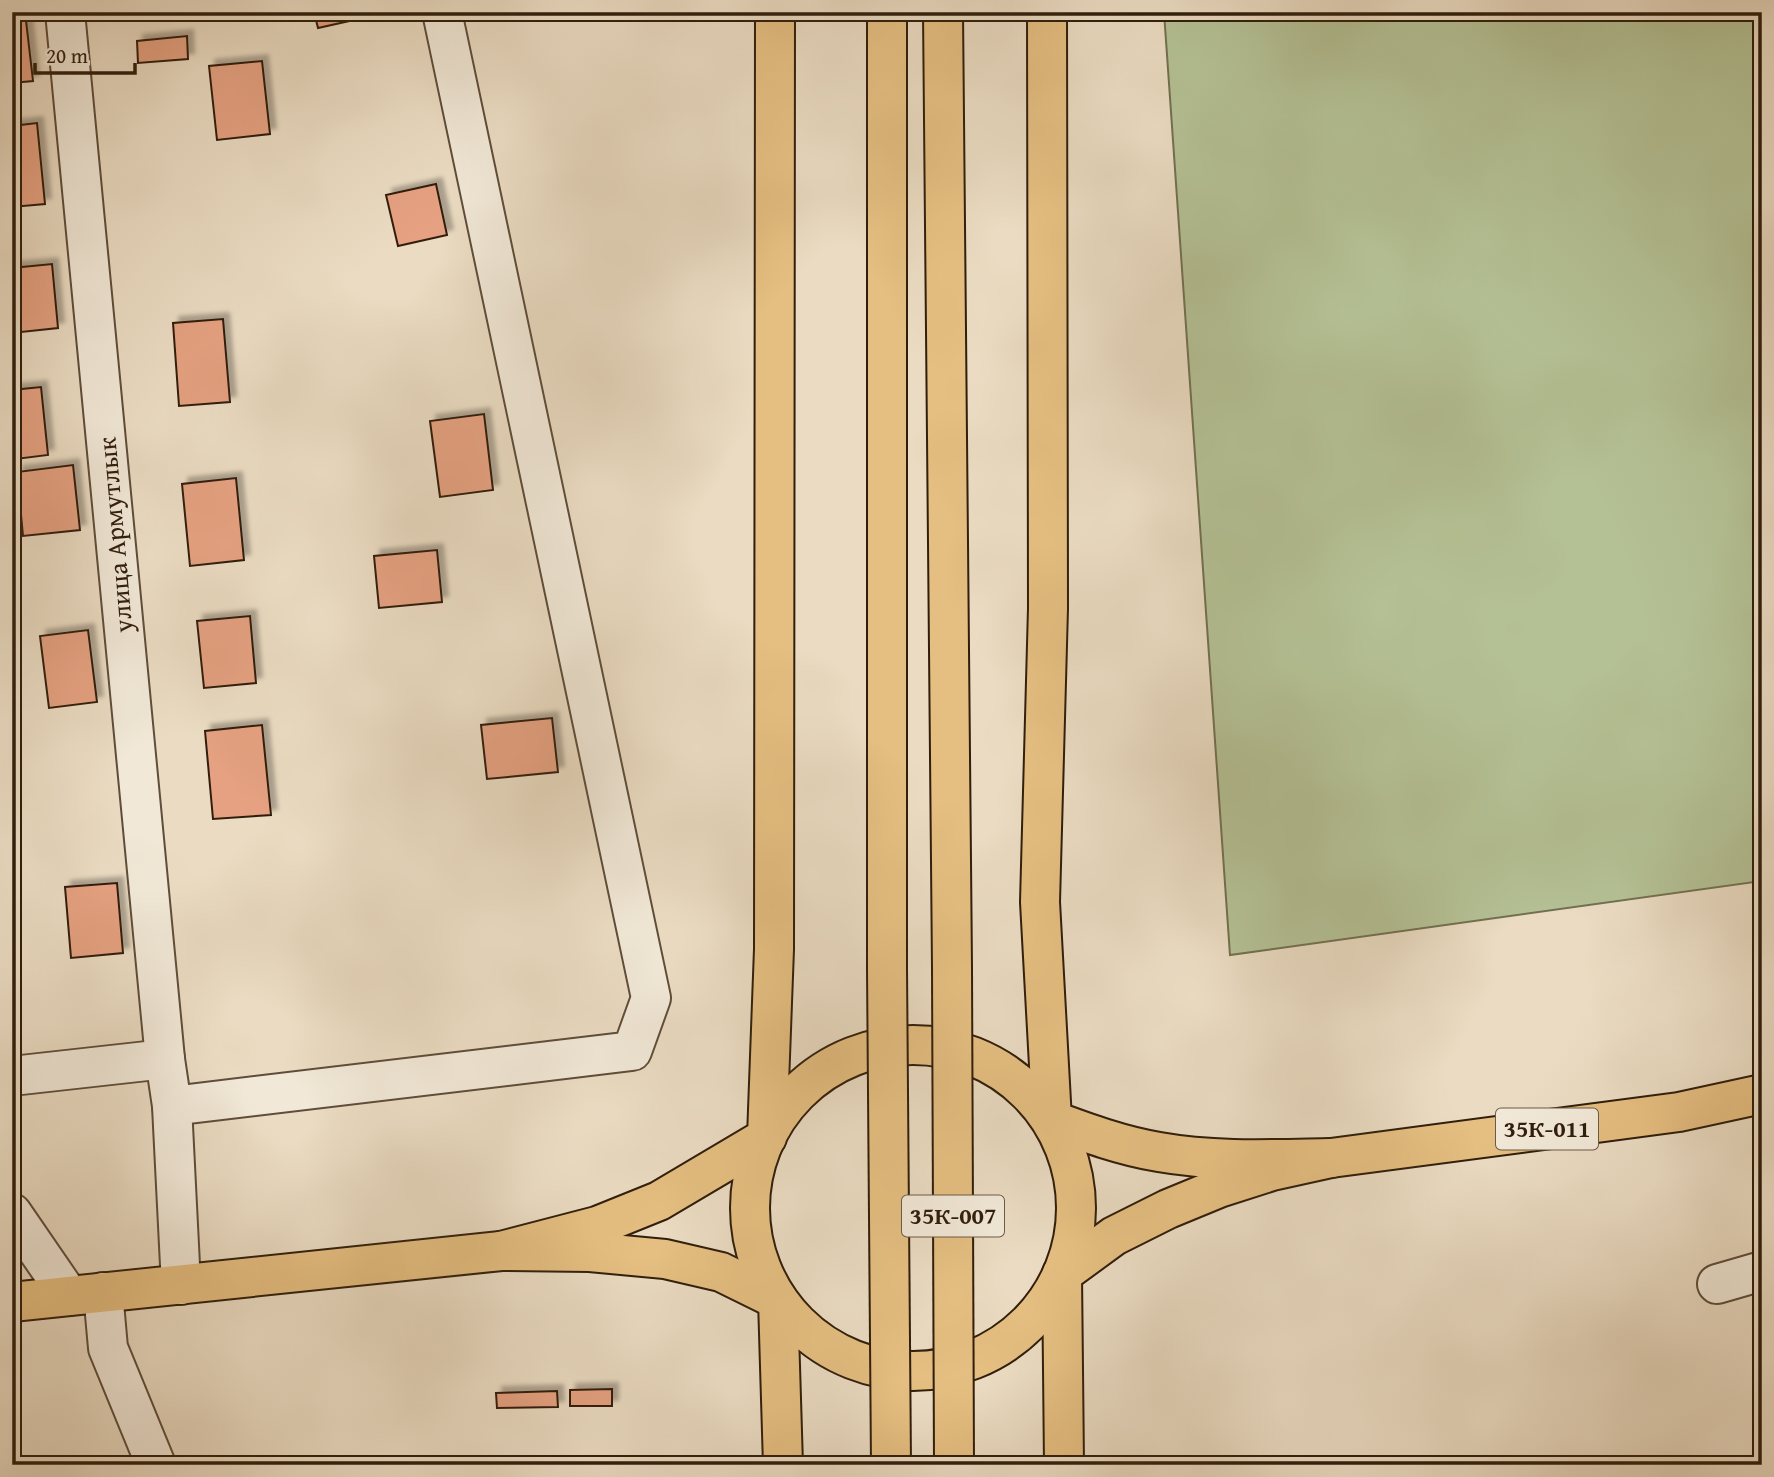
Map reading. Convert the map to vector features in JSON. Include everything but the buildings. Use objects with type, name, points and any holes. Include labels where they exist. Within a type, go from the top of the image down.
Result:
[{"type":"main road","points":[[767,1137],[774,949],[775,12]]},
{"type":"main road","name":"35К-007","points":[[887,12],[887,968],[891,1465]]},
{"type":"main road","name":"35К-007","points":[[943,12],[954,1465]]},
{"type":"main road","points":[[1047,12],[1048,608],[1040,902],[1052,1120]]},
{"type":"main road","points":[[923,1044],[978,1057],[1025,1087],[1052,1120],[1071,1165],[1077,1213],[1068,1260],[1053,1292],[1026,1325],[992,1350],[953,1366],[911,1371],[869,1365],[830,1349],[797,1323],[778,1300],[756,1257],[749,1209],[755,1162],[778,1113],[818,1074],[868,1050],[923,1044]]},
{"type":"main road","name":"35К-011","points":[[1052,1120],[1118,1143],[1161,1153],[1246,1159],[1331,1158],[1679,1112],[1762,1094]]},
{"type":"main road","points":[[501,1251],[597,1226],[659,1201],[767,1137]]},
{"type":"main road","points":[[1062,1274],[1114,1236],[1168,1209],[1219,1188],[1272,1171],[1331,1158]]},
{"type":"main road","points":[[12,1302],[501,1251],[590,1252],[665,1259],[721,1272],[778,1300]]},
{"type":"main road","points":[[1062,1274],[1064,1465]]},
{"type":"main road","points":[[778,1300],[783,1465]]},
{"type":"street","name":"улица Армутлык","points":[[65,12],[165,1059],[172,1105],[181,1285]]},
{"type":"street","points":[[172,1105],[632,1051],[650,998],[442,12]]},
{"type":"street","points":[[12,1076],[165,1059]]},
{"type":"street","points":[[12,1213],[86,1294],[156,1465]]},
{"type":"street","points":[[1717,1284],[1762,1270]]},
{"type":"green space","points":[[1164,12],[1762,12],[1762,881],[1230,955]]}]
